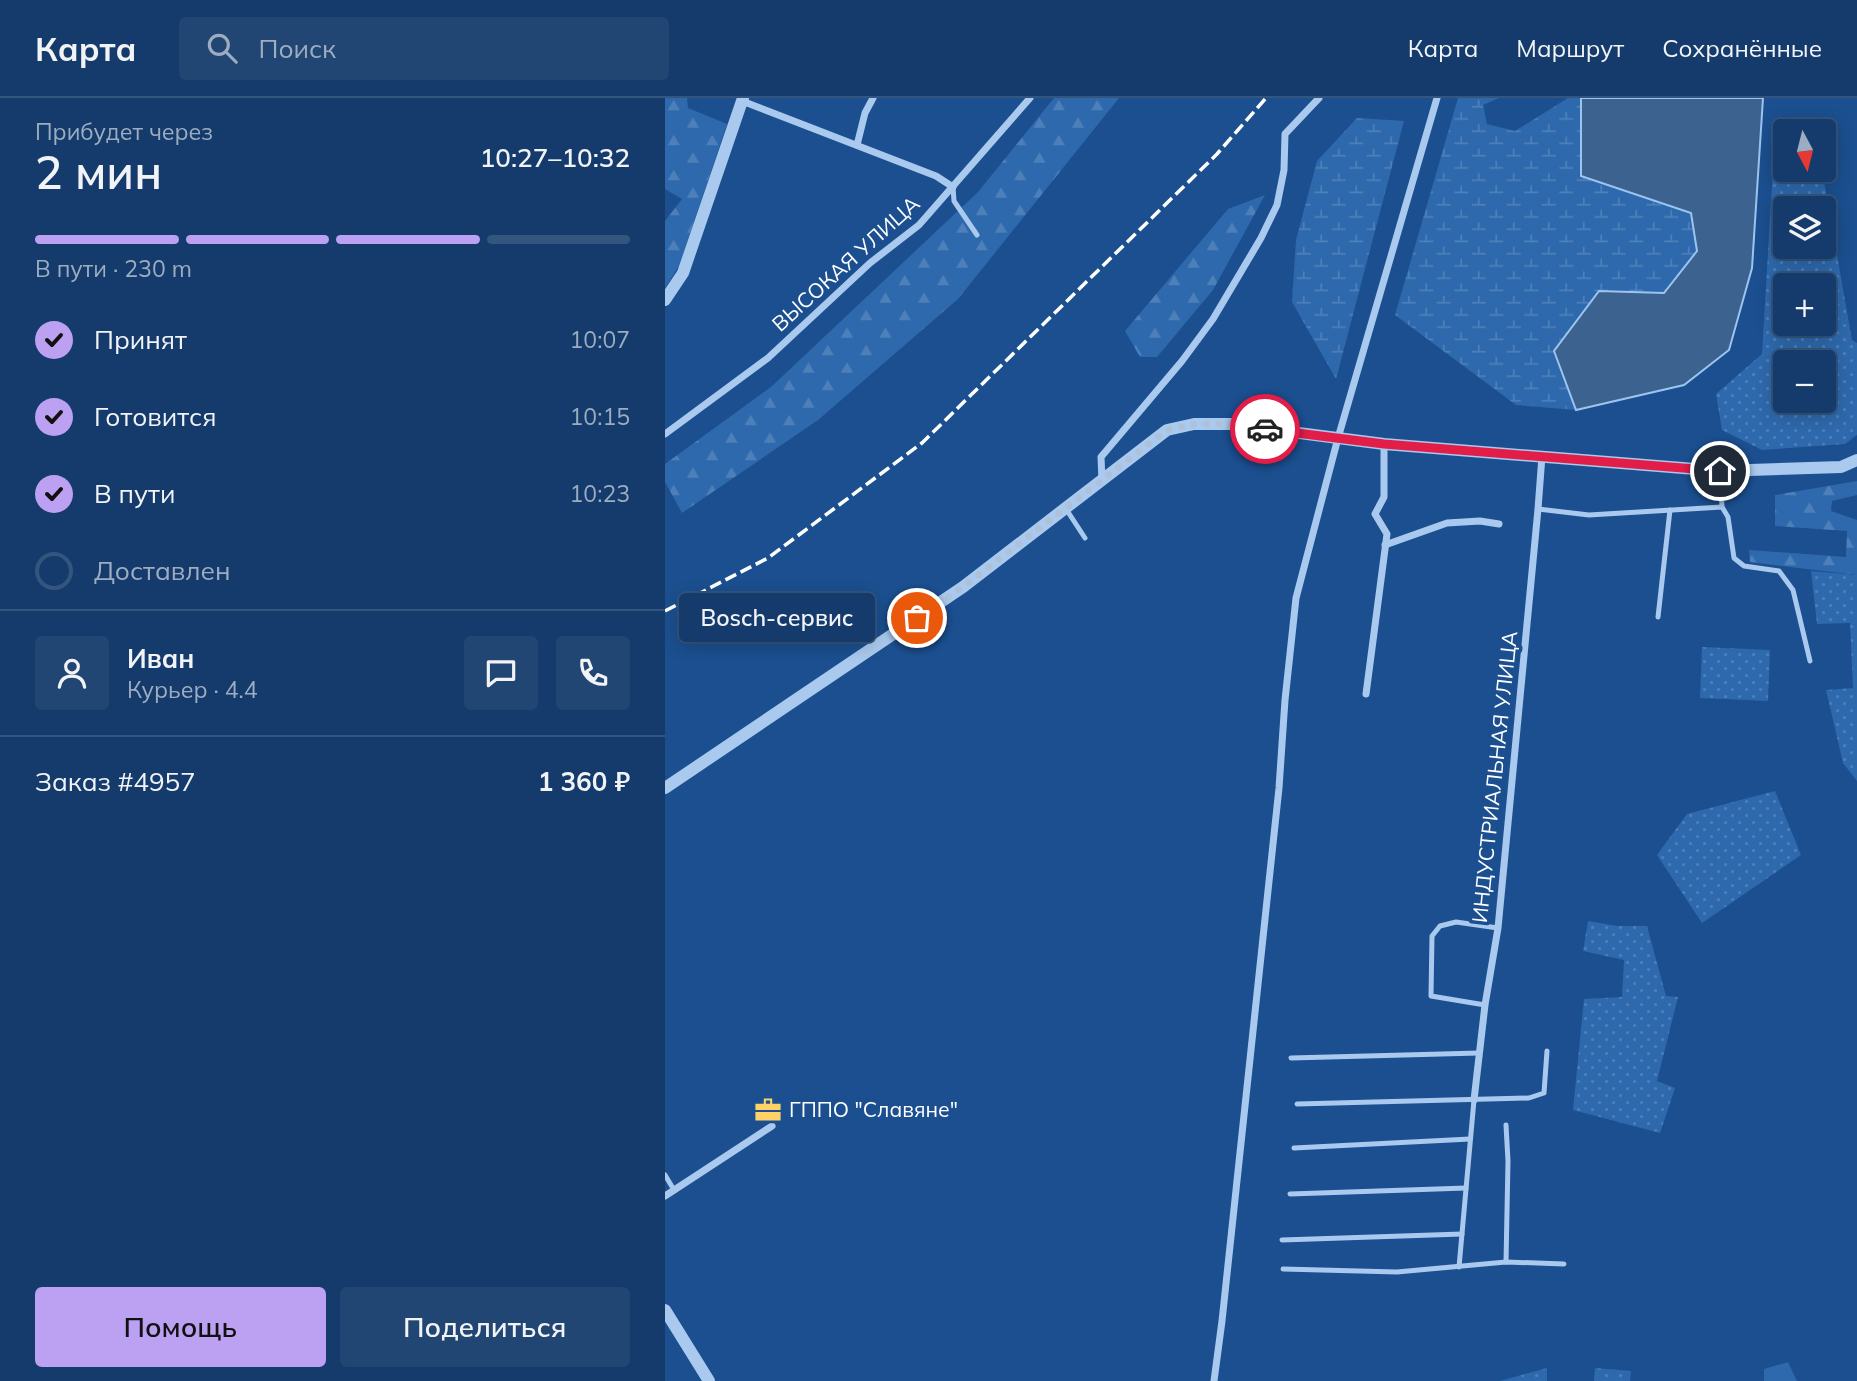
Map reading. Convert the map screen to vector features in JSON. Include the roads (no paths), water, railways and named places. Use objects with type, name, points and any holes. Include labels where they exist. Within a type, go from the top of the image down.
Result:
[{"type":"street","points":[[857,145],[865,113],[873,98]]},
{"type":"street","name":"ВЫСОКАЯ УЛИЦА","points":[[665,434],[768,358],[870,263],[919,225],[1030,98]]},
{"type":"street","points":[[1102,481],[1101,457],[1182,361],[1213,319],[1261,237],[1277,205],[1284,170],[1285,134],[1319,98]]},
{"type":"street","points":[[1214,1381],[1278,802],[1296,598],[1338,438],[1437,98]]},
{"type":"street","points":[[665,300],[683,273],[743,99],[936,176],[953,187]]},
{"type":"street","points":[[665,788],[963,587],[1167,430],[1195,424],[1230,424],[1384,444],[1720,471],[1841,467],[1857,460]]},
{"type":"street","points":[[1366,694],[1387,534],[1375,514],[1384,497],[1384,444]]},
{"type":"street","name":"ИНДУСТРИАЛЬНАЯ УЛИЦА","points":[[1474,1100],[1485,1005],[1498,928],[1542,456]]},
{"type":"street","points":[[1385,545],[1447,523],[1480,521],[1499,524]]},
{"type":"street","points":[[665,1196],[772,1126]]},
{"type":"street","points":[[665,1310],[709,1381]]},
{"type":"lane","points":[[953,187],[954,201],[977,235]]},
{"type":"lane","points":[[1720,471],[1722,507],[1728,517],[1734,558],[1744,566],[1779,570],[1793,590],[1810,661]]},
{"type":"lane","points":[[1538,509],[1589,515],[1722,507]]},
{"type":"lane","points":[[1066,509],[1085,538]]},
{"type":"lane","points":[[1658,617],[1670,510]]},
{"type":"lane","points":[[1485,1005],[1431,996],[1432,936],[1440,926],[1456,922],[1498,928]]},
{"type":"lane","points":[[1297,1104],[1529,1098],[1544,1093],[1547,1051]]},
{"type":"lane","points":[[1291,1058],[1479,1053]]},
{"type":"lane","points":[[1459,1267],[1474,1100]]},
{"type":"lane","points":[[1506,1125],[1506,1262]]},
{"type":"lane","points":[[1294,1148],[1470,1139]]},
{"type":"lane","points":[[665,1175],[674,1190]]},
{"type":"lane","points":[[1290,1194],[1466,1188]]},
{"type":"lane","points":[[1282,1240],[1462,1234]]},
{"type":"lane","points":[[1283,1269],[1397,1272],[1506,1262],[1564,1264]]},
{"type":"railway","points":[[665,611],[768,558],[922,443],[1217,154],[1266,98]]},
{"type":"place","name":"Bosch-сервис","points":[[917,618]]},
{"type":"place","name":"ГППО \"Славяне\"","points":[[768,1110]]}]
